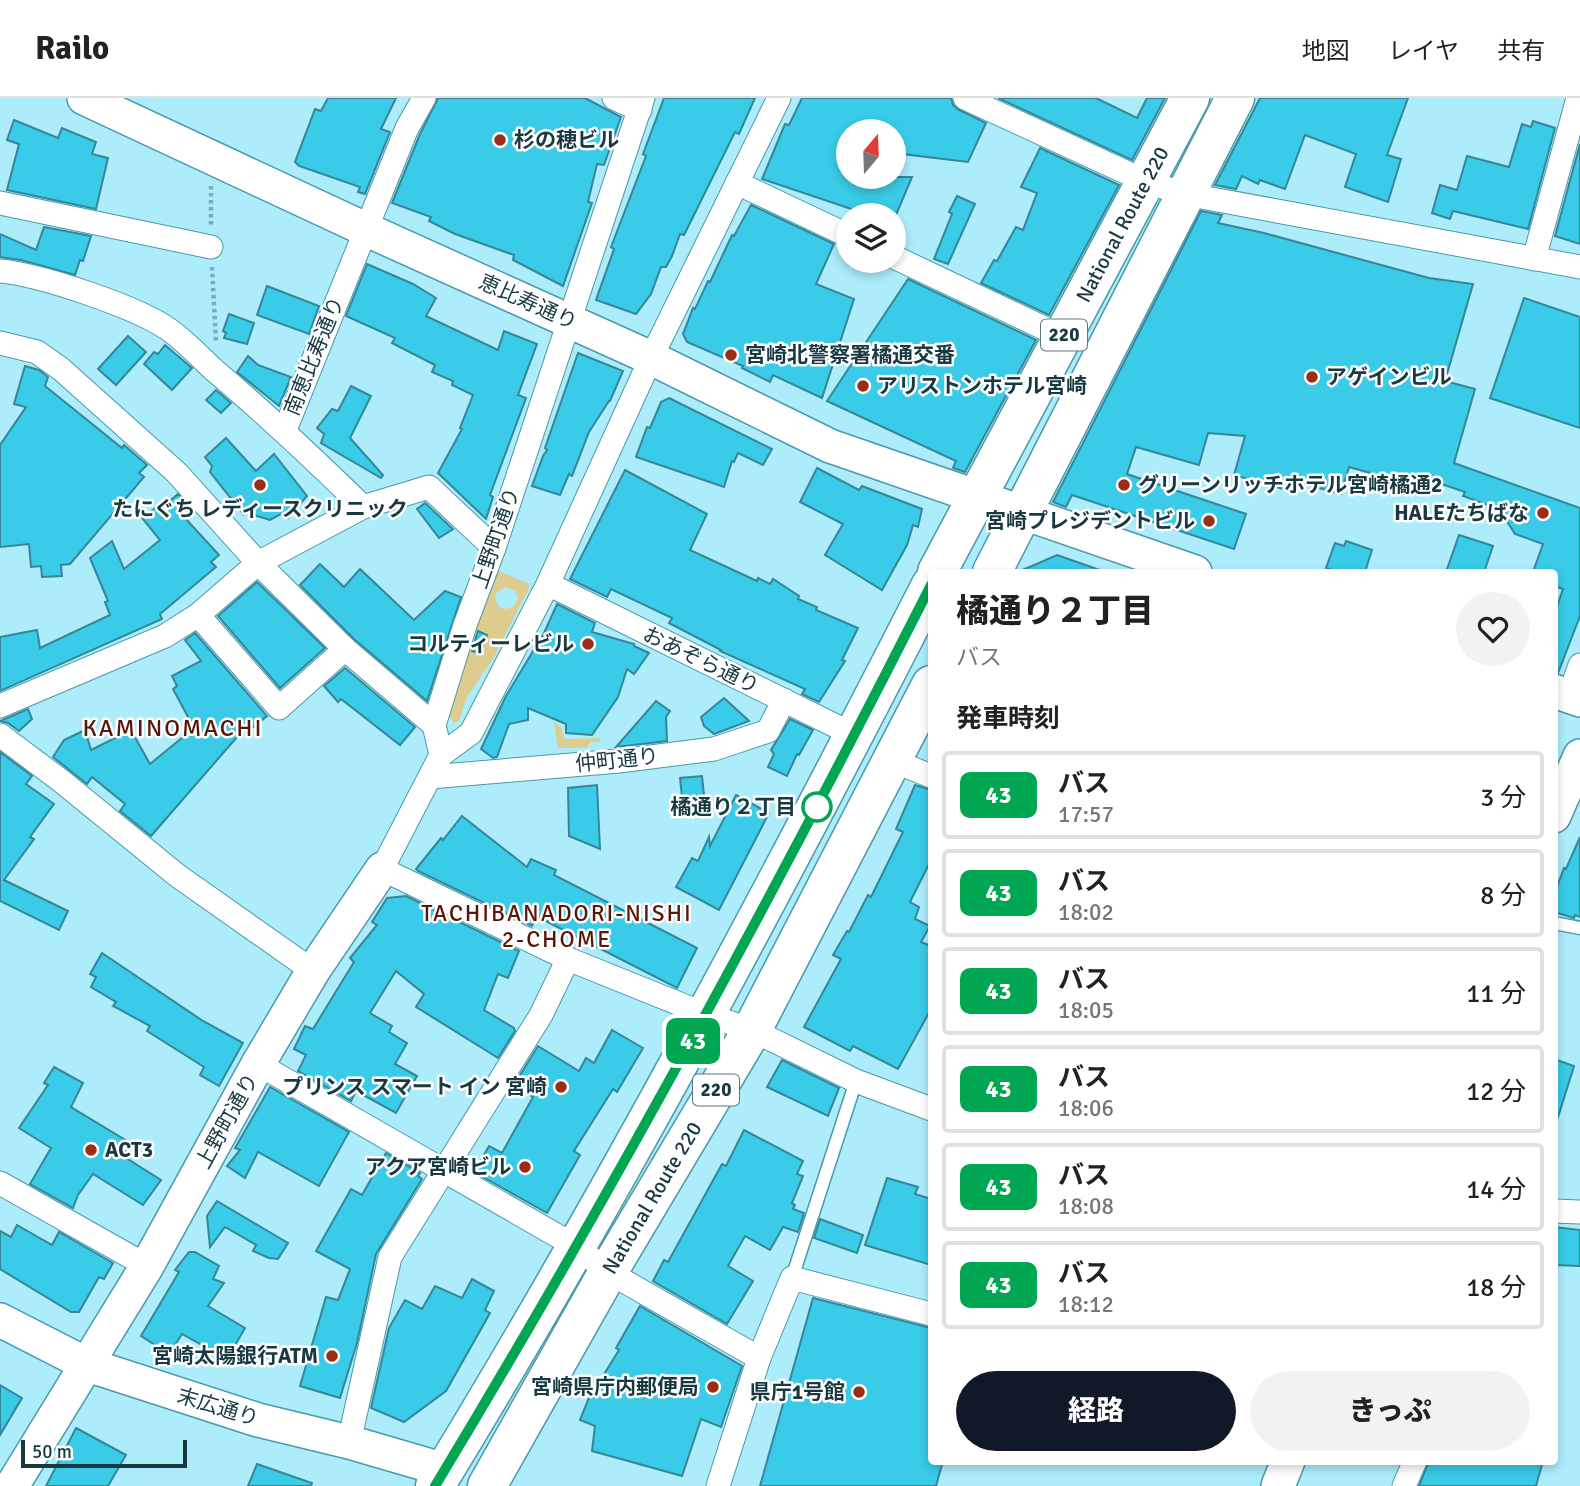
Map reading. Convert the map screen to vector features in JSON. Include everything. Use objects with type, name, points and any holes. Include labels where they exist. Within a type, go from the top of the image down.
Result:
[{"type":"highway","name":"National Route 220","points":[[939,569],[1190,98]]},
{"type":"highway","name":"National Route 220","points":[[994,569],[1235,98]]},
{"type":"highway","name":"National Route 220","points":[[440,1478],[577,1247],[707,1015],[928,591]]},
{"type":"highway","name":"National Route 220","points":[[487,1486],[608,1272],[752,1030],[928,691]]},
{"type":"street","name":"南恵比寿通り","points":[[363,507],[285,430],[407,128],[424,98]]},
{"type":"street","points":[[614,98],[642,104]]},
{"type":"street","name":"上野町通り","points":[[12,1486],[147,1266],[258,1064],[313,971],[382,869],[441,755],[471,733],[548,584],[651,358],[779,98]]},
{"type":"street","points":[[965,98],[1147,182],[1185,194],[1580,267]]},
{"type":"street","points":[[1534,259],[1578,98]]},
{"type":"street","name":"恵比寿通り","points":[[88,99],[365,229],[651,358],[830,446],[976,496],[1151,565],[1176,569]]},
{"type":"street","name":"上野町通り","points":[[434,726],[465,625],[494,548],[642,104]]},
{"type":"street","points":[[737,183],[836,230]]},
{"type":"street","points":[[0,203],[211,247]]},
{"type":"street","points":[[906,263],[1063,337]]},
{"type":"street","points":[[0,271],[65,287],[141,314],[170,331],[285,430]]},
{"type":"street","points":[[0,343],[37,352],[61,369],[177,473],[258,563],[345,649],[434,726],[441,755]]},
{"type":"street","points":[[0,706],[165,636],[198,615],[258,563],[363,507],[429,487],[494,548]]},
{"type":"street","name":"おあぞら通り","points":[[548,584],[855,735]]},
{"type":"street","points":[[198,615],[279,708],[345,649]]},
{"type":"street","points":[[1568,696],[1580,665]]},
{"type":"street","name":"仲町通り","points":[[430,777],[619,761],[714,749],[768,730],[784,701]]},
{"type":"street","points":[[0,735],[60,780],[177,876],[313,971]]},
{"type":"street","points":[[1558,807],[1580,755]]},
{"type":"street","points":[[891,760],[928,775]]},
{"type":"street","points":[[382,869],[568,959],[707,1015],[752,1030],[856,1081],[928,1107]]},
{"type":"street","points":[[349,1442],[390,1257],[541,1015],[568,959]]},
{"type":"street","points":[[258,1064],[577,1247],[608,1272],[759,1358]]},
{"type":"street","points":[[0,1183],[147,1266]]},
{"type":"street","points":[[1558,1211],[1580,1212]]},
{"type":"street","points":[[718,1486],[759,1358],[793,1278],[928,1313]]},
{"type":"street","name":"末広通り","points":[[0,1321],[88,1365],[258,1420],[349,1442],[440,1478]]},
{"type":"street","points":[[1278,1486],[1286,1465]]},
{"type":"street","points":[[1404,1486],[1413,1465]]},
{"type":"lane","points":[[1558,924],[1580,928]]},
{"type":"lane","points":[[793,1278],[856,1081]]},
{"type":"shaded area","points":[[496,572],[529,584],[529,588],[494,657],[467,697],[459,721],[454,723],[449,715],[474,627]],"holes":[[[506,587],[515,591],[518,598],[513,607],[499,607],[495,598],[497,592]]]},
{"type":"shaded area","points":[[554,722],[561,727],[564,739],[600,738],[600,742],[591,742],[586,748],[558,748]]},
{"type":"building","points":[[328,98],[396,98],[381,129],[390,132],[365,194],[358,192],[360,187],[299,166],[295,162],[315,109],[321,111]]},
{"type":"building","points":[[438,98],[585,98],[621,117],[604,165],[597,164],[588,202],[592,203],[563,286],[513,260],[514,255],[455,234],[429,221],[431,217],[392,203]]},
{"type":"building","points":[[664,98],[755,98],[739,134],[735,132],[684,235],[680,234],[666,267],[661,267],[651,294],[636,314],[596,300],[614,249],[611,247],[646,156],[643,154]]},
{"type":"building","points":[[802,98],[951,98],[953,105],[959,110],[986,123],[968,162],[906,154],[906,119],[836,119],[836,189],[906,189],[906,177],[912,177],[901,203],[836,204],[762,179],[785,124],[789,125]]},
{"type":"building","points":[[998,98],[1096,98],[1137,118],[1147,98],[1165,98],[1132,160]]},
{"type":"building","points":[[1260,98],[1408,98],[1387,155],[1401,159],[1388,202],[1345,187],[1356,154],[1305,135],[1285,189],[1260,180],[1258,184],[1242,176],[1236,189],[1215,185]]},
{"type":"building","points":[[14,120],[58,138],[62,128],[96,142],[92,154],[108,158],[96,209],[7,190],[19,144],[7,140]]},
{"type":"building","points":[[1533,121],[1555,128],[1528,229],[1453,211],[1450,219],[1432,213],[1440,185],[1457,190],[1467,156],[1509,167],[1522,124],[1531,127]]},
{"type":"building","points":[[1580,144],[1580,244],[1555,236]]},
{"type":"building","points":[[1040,148],[1119,185],[1049,315],[981,283],[1016,227],[1023,230],[1037,193],[1021,187]]},
{"type":"building","points":[[957,196],[975,204],[948,264],[934,259]]},
{"type":"building","points":[[751,205],[834,244],[816,284],[854,299],[822,398],[773,375],[770,382],[742,368],[743,366],[687,342],[683,334],[693,308],[695,309],[732,235],[734,236]]},
{"type":"building","points":[[1201,211],[1222,215],[1218,223],[1429,278],[1473,284],[1445,381],[1475,389],[1454,463],[1580,508],[1580,616],[1558,673],[1558,603],[1563,589],[1558,587],[1558,569],[1534,569],[1543,544],[1515,534],[1499,509],[1463,496],[1465,492],[1427,479],[1424,488],[1349,467],[1341,494],[1297,482],[1294,492],[1234,475],[1245,436],[1208,433],[1199,465],[1136,447],[1127,474],[1246,514],[1234,549],[1072,495],[1066,507],[1053,502]]},
{"type":"building","points":[[44,227],[91,236],[75,275],[0,257],[0,234],[36,250]]},
{"type":"building","points":[[367,264],[413,284],[436,298],[426,316],[498,350],[504,331],[537,344],[518,395],[526,398],[490,495],[493,497],[486,519],[438,473],[462,429],[460,428],[473,395],[452,385],[453,381],[432,372],[435,365],[392,343],[395,338],[346,316]]},
{"type":"building","points":[[908,279],[1036,340],[965,472],[953,468],[956,461],[827,401]]},
{"type":"building","points":[[267,286],[319,306],[309,334],[257,315]]},
{"type":"building","points":[[1524,298],[1580,317],[1580,428],[1490,398]]},
{"type":"building","points":[[229,314],[254,323],[247,344],[224,338],[226,333],[223,331]]},
{"type":"building","points":[[128,336],[146,352],[116,385],[98,369]]},
{"type":"building","points":[[165,345],[192,368],[172,390],[144,364],[154,352],[158,354]]},
{"type":"building","points":[[578,353],[623,371],[610,401],[589,432],[572,476],[569,474],[560,495],[532,486],[547,450],[545,448]]},
{"type":"building","points":[[248,356],[258,365],[291,377],[279,406],[237,372]]},
{"type":"building","points":[[25,366],[39,370],[48,377],[45,386],[147,465],[139,473],[144,477],[70,564],[61,565],[62,576],[42,577],[41,566],[31,567],[29,544],[0,547],[0,445],[26,407],[14,404]]},
{"type":"building","points":[[351,386],[371,396],[350,438],[383,475],[381,478],[321,443],[324,434],[317,428],[332,409],[338,411]]},
{"type":"building","points":[[216,390],[231,403],[221,413],[206,400]]},
{"type":"building","points":[[669,398],[772,449],[763,465],[738,453],[734,462],[732,461],[724,487],[636,457],[647,427],[650,428],[661,402]]},
{"type":"building","name":"たにぐち レディースクリニック","points":[[226,438],[256,471],[274,454],[307,496],[288,518],[283,513],[270,520],[247,513],[244,515],[210,472],[212,466],[205,457]]},
{"type":"building","points":[[817,468],[859,490],[862,486],[922,509],[918,527],[913,525],[907,545],[882,590],[825,555],[843,524],[800,502]]},
{"type":"building","points":[[625,470],[707,514],[690,550],[757,581],[758,578],[770,584],[773,579],[799,596],[798,599],[817,607],[816,610],[858,628],[842,660],[845,661],[819,702],[802,694],[805,689],[720,651],[669,623],[672,618],[611,589],[607,597],[570,579]]},
{"type":"building","points":[[178,494],[192,511],[185,518],[219,555],[211,562],[216,567],[160,614],[162,619],[0,691],[0,637],[37,630],[40,648],[110,615],[105,602],[108,601],[90,558],[112,541],[124,569],[160,540],[142,518],[161,504],[163,507]]},
{"type":"building","points":[[425,503],[453,529],[439,538],[417,509]]},
{"type":"building","points":[[1459,535],[1493,546],[1485,569],[1447,569]]},
{"type":"building","points":[[1346,541],[1372,550],[1366,569],[1326,568],[1335,543],[1344,546]]},
{"type":"building","points":[[1057,555],[1097,569],[1025,569]]},
{"type":"building","points":[[320,564],[344,587],[360,569],[414,620],[445,591],[461,597],[427,701],[354,639],[300,585]]},
{"type":"building","points":[[257,582],[325,648],[280,688],[218,616]]},
{"type":"building","points":[[557,604],[595,623],[592,632],[634,644],[649,653],[634,674],[627,669],[618,697],[592,735],[566,733],[566,724],[528,708],[528,720],[509,724],[497,757],[493,758],[481,749],[506,696],[544,633]]},
{"type":"building","points":[[478,631],[487,635],[480,654],[472,651]]},
{"type":"building","points":[[195,633],[267,716],[247,732],[244,729],[151,836],[120,811],[125,804],[92,777],[87,784],[53,757],[64,740],[85,730],[91,750],[131,730],[150,764],[194,728],[173,689],[177,686],[172,676],[201,661],[185,640]]},
{"type":"building","points":[[345,668],[415,727],[400,745],[341,699],[338,702],[324,686]]},
{"type":"building","points":[[724,698],[749,721],[714,734],[704,726],[701,717]]},
{"type":"building","points":[[656,701],[670,711],[666,717],[667,741],[616,747]]},
{"type":"building","points":[[28,709],[32,719],[19,731],[0,721]]},
{"type":"building","points":[[790,719],[813,730],[799,755],[797,754],[787,776],[768,767],[774,754],[771,750]]},
{"type":"building","points":[[0,752],[32,776],[26,784],[54,804],[30,837],[34,839],[4,880],[68,911],[59,930],[0,901]]},
{"type":"building","points":[[702,776],[704,795],[682,797],[680,778]]},
{"type":"building","points":[[597,785],[600,849],[569,836],[568,788]]},
{"type":"building","points":[[915,785],[928,789],[928,866],[910,902],[919,907],[915,919],[928,925],[921,942],[928,945],[928,1014],[898,1069],[853,1046],[850,1051],[804,1027],[841,959],[833,955],[847,931],[849,932],[868,895],[871,897],[903,832],[896,829]]},
{"type":"building","points":[[736,795],[769,813],[719,910],[676,887],[692,858],[698,861],[709,837],[710,846]]},
{"type":"building","points":[[462,816],[527,867],[531,859],[556,870],[554,875],[697,948],[677,988],[536,916],[532,926],[418,871],[416,869]]},
{"type":"building","points":[[1580,837],[1580,917],[1558,913],[1558,884],[1564,868],[1566,869]]},
{"type":"building","points":[[406,896],[519,951],[508,978],[498,974],[484,1010],[515,1031],[498,1058],[416,1007],[424,994],[396,971],[370,1013],[392,1026],[389,1032],[407,1043],[395,1064],[417,1076],[396,1113],[356,1091],[351,1101],[298,1071],[306,1055],[294,1049],[305,1026],[313,1029],[354,962],[350,958],[377,925],[372,922],[387,898]]},
{"type":"building","points":[[102,953],[203,1021],[243,1043],[219,1086],[200,1075],[204,1067],[147,1031],[150,1026],[113,1006],[116,1002],[91,987],[96,977],[90,974]]},
{"type":"building","points":[[612,1030],[643,1048],[617,1092],[613,1089],[574,1151],[580,1155],[547,1213],[474,1172],[489,1146],[502,1153],[533,1097],[514,1085],[538,1046],[579,1071],[586,1058],[594,1063]]},
{"type":"building","points":[[782,1060],[839,1088],[828,1116],[767,1087]]},
{"type":"building","points":[[1558,1060],[1574,1066],[1558,1117]]},
{"type":"building","points":[[54,1067],[83,1083],[71,1107],[132,1144],[123,1156],[161,1180],[143,1205],[93,1174],[78,1195],[73,1208],[30,1184],[51,1148],[19,1128],[48,1085],[44,1083]]},
{"type":"building","points":[[270,1087],[349,1132],[319,1186],[258,1152],[245,1178],[227,1166],[240,1150],[235,1148]]},
{"type":"building","points":[[744,1130],[803,1161],[797,1174],[803,1176],[792,1203],[795,1205],[793,1209],[804,1213],[798,1232],[783,1227],[770,1250],[745,1236],[728,1266],[753,1281],[727,1324],[653,1281],[664,1260],[668,1262],[722,1164],[726,1166]]},
{"type":"building","points":[[386,1153],[420,1173],[418,1176],[422,1179],[376,1254],[357,1343],[340,1398],[300,1386],[326,1297],[338,1300],[350,1269],[316,1251],[351,1189],[362,1195]]},
{"type":"building","points":[[887,1178],[918,1187],[915,1194],[928,1198],[928,1264],[865,1245]]},
{"type":"building","points":[[217,1201],[288,1243],[278,1259],[253,1251],[256,1245],[225,1227],[210,1247],[207,1216]]},
{"type":"building","points":[[820,1219],[863,1235],[857,1253],[814,1238]]},
{"type":"building","points":[[17,1225],[52,1245],[59,1232],[113,1263],[104,1279],[99,1277],[79,1312],[71,1312],[0,1269],[0,1231],[11,1237]]},
{"type":"building","points":[[1558,1227],[1580,1230],[1580,1266],[1558,1265]]},
{"type":"building","points":[[189,1252],[195,1252],[219,1266],[213,1279],[224,1283],[208,1306],[245,1328],[227,1359],[182,1334],[169,1354],[141,1336],[179,1272],[175,1270]]},
{"type":"building","points":[[472,1279],[494,1291],[485,1310],[490,1313],[446,1391],[404,1422],[371,1408],[389,1328],[405,1300],[422,1309],[435,1286],[462,1298]]},
{"type":"building","name":"県庁1号館","points":[[813,1298],[928,1327],[928,1465],[942,1465],[936,1486],[760,1486]]},
{"type":"building","points":[[640,1306],[742,1366],[721,1427],[701,1419],[682,1476],[592,1451],[595,1426],[580,1420],[588,1400],[619,1350],[616,1348]]},
{"type":"building","points":[[0,1385],[22,1398],[0,1435]]},
{"type":"building","points":[[76,1428],[126,1455],[108,1486],[46,1486]]},
{"type":"building","points":[[257,1464],[312,1483],[311,1486],[248,1486]]},
{"type":"building","points":[[1427,1465],[1542,1465],[1536,1486],[1419,1486]]},
{"type":"bus line","name":"43","points":[[435,1486],[577,1247],[707,1015],[928,591]]},
{"type":"place","name":"杉の穂ビル","points":[[500,140]]},
{"type":"place","name":"宮崎北警察署橘通交番","points":[[731,355]]},
{"type":"place","name":"アゲインビル","points":[[1312,377]]},
{"type":"place","name":"アリストンホテル宮崎","points":[[863,386]]},
{"type":"place","name":"たにぐち レディースクリニック","points":[[260,485]]},
{"type":"place","name":"グリーンリッチホテル宮崎橘通2","points":[[1124,485]]},
{"type":"place","name":"HALEたちばな","points":[[1543,513]]},
{"type":"place","name":"宮崎プレジデントビル","points":[[1209,521]]},
{"type":"place","name":"コルティーレビル","points":[[588,644]]},
{"type":"place","name":"橘通り２丁目","points":[[817,807]]},
{"type":"place","name":"プリンス スマート イン 宮崎","points":[[561,1087]]},
{"type":"place","name":"ACT3","points":[[91,1150]]},
{"type":"place","name":"アクア宮崎ビル","points":[[525,1167]]},
{"type":"place","name":"宮崎太陽銀行ATM","points":[[332,1356]]},
{"type":"place","name":"宮崎県庁内郵便局","points":[[713,1387]]},
{"type":"place","name":"県庁1号館","points":[[859,1392]]},
{"type":"district","name":"KAMINOMACHI","points":[[173,728]]},
{"type":"district","name":"TACHIBANADORI-NISHI 2-CHOME","points":[[557,926]]}]
